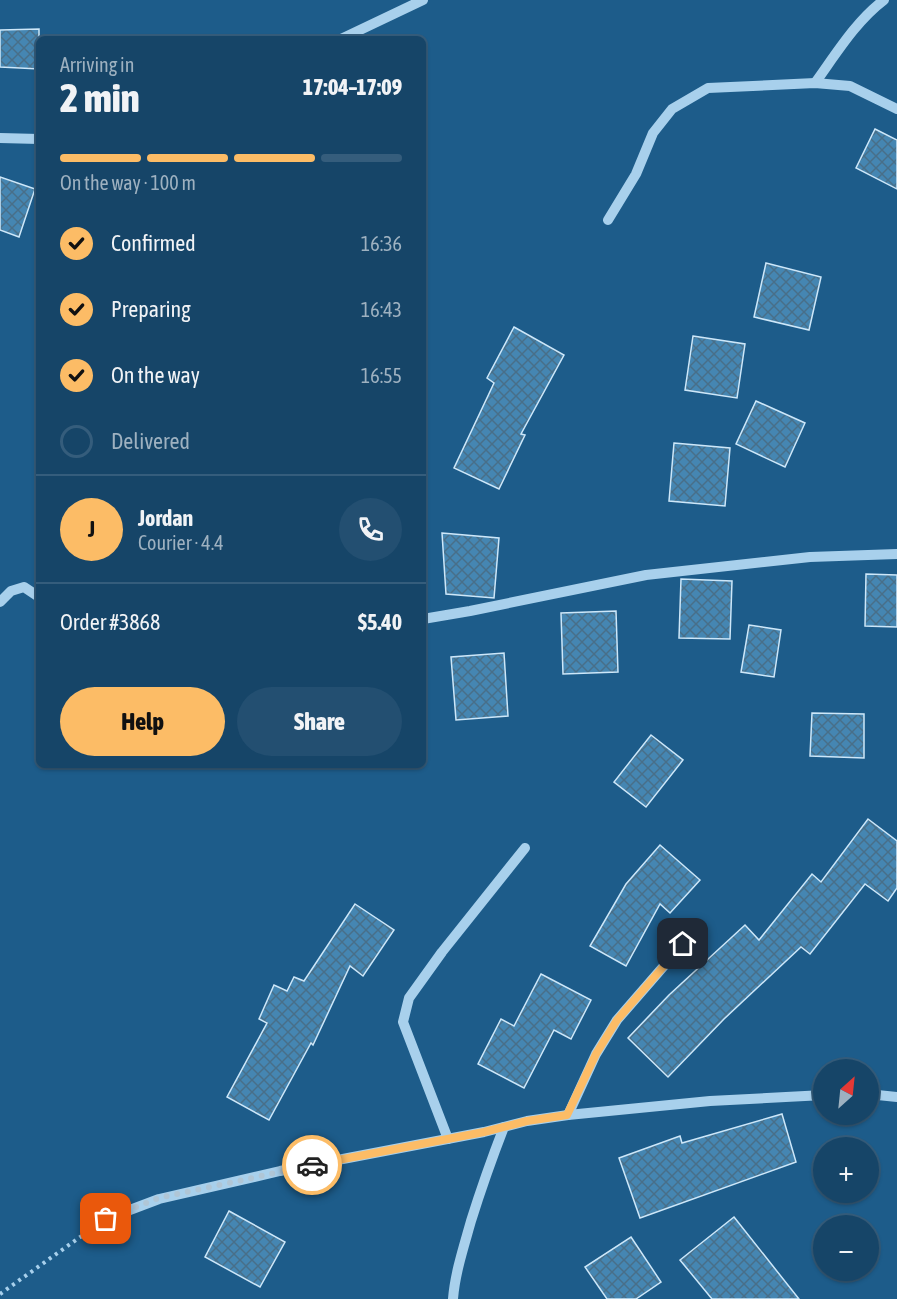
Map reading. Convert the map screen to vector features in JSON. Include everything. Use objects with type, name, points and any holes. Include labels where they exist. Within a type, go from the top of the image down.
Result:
[{"type":"street","points":[[347,36],[423,0]]},
{"type":"street","points":[[816,83],[872,9],[884,0]]},
{"type":"street","points":[[608,220],[636,174],[653,133],[672,109],[708,88],[816,83],[850,86],[897,109]]},
{"type":"street","points":[[0,138],[36,138]]},
{"type":"street","points":[[426,618],[646,574],[810,557],[897,554]]},
{"type":"street","points":[[0,602],[11,591],[24,587],[36,593]]},
{"type":"street","points":[[448,1139],[403,1022],[409,998],[442,952],[525,848]]},
{"type":"street","points":[[567,1115],[596,1054],[617,1020],[683,944]]},
{"type":"street","points":[[879,1095],[897,1097]]},
{"type":"street","points":[[106,1219],[159,1198],[527,1121],[710,1101],[813,1096]]},
{"type":"street","points":[[453,1299],[454,1285],[466,1238],[486,1174],[504,1127]]},
{"type":"path","points":[[0,1294],[106,1219]]},
{"type":"building","points":[[39,29],[39,36],[36,36],[36,69],[0,67],[0,30]]},
{"type":"building","points":[[875,129],[897,140],[897,189],[856,168]]},
{"type":"building","points":[[0,177],[35,189],[19,237],[0,230]]},
{"type":"building","points":[[766,263],[821,277],[809,330],[754,317]]},
{"type":"building","points":[[514,327],[564,355],[521,434],[525,435],[499,489],[454,468],[494,383],[487,378]]},
{"type":"building","points":[[693,336],[745,344],[737,398],[685,390]]},
{"type":"building","points":[[756,401],[805,423],[785,467],[736,444]]},
{"type":"building","points":[[674,443],[730,448],[725,506],[669,501]]},
{"type":"building","points":[[442,533],[499,538],[494,598],[446,594]]},
{"type":"building","points":[[866,574],[897,575],[897,627],[865,626]]},
{"type":"building","points":[[681,579],[732,581],[730,639],[679,638]]},
{"type":"building","points":[[616,611],[618,672],[563,674],[561,613]]},
{"type":"building","points":[[749,625],[781,630],[774,677],[741,672]]},
{"type":"building","points":[[504,653],[508,716],[456,720],[451,657]]},
{"type":"building","points":[[812,713],[864,714],[864,758],[810,756]]},
{"type":"building","points":[[651,735],[683,760],[646,807],[614,782]]},
{"type":"building","points":[[868,819],[897,841],[897,888],[888,901],[865,884],[810,954],[801,947],[724,1019],[668,1077],[628,1038],[669,995],[745,925],[759,940],[812,874],[821,882]]},
{"type":"building","points":[[660,845],[700,880],[670,913],[660,904],[626,966],[590,946],[626,884]]},
{"type":"building","points":[[355,904],[394,930],[363,976],[350,966],[313,1045],[311,1043],[269,1120],[227,1097],[267,1023],[259,1019],[274,985],[287,991],[294,977],[304,981]]},
{"type":"building","points":[[541,974],[591,1000],[571,1039],[554,1030],[524,1088],[478,1064],[501,1019],[514,1026]]},
{"type":"building","points":[[782,1114],[796,1162],[640,1218],[619,1158],[680,1136],[682,1143]]},
{"type":"building","points":[[229,1211],[285,1242],[260,1287],[205,1257]]},
{"type":"building","points":[[734,1217],[799,1299],[712,1299],[680,1260]]},
{"type":"building","points":[[631,1237],[661,1282],[636,1299],[607,1299],[585,1267]]},
{"type":"way so far","points":[[106,1219],[159,1198],[312,1165]]},
{"type":"route","points":[[312,1165],[484,1132],[527,1121],[567,1115],[596,1054],[617,1020],[683,944]]}]
